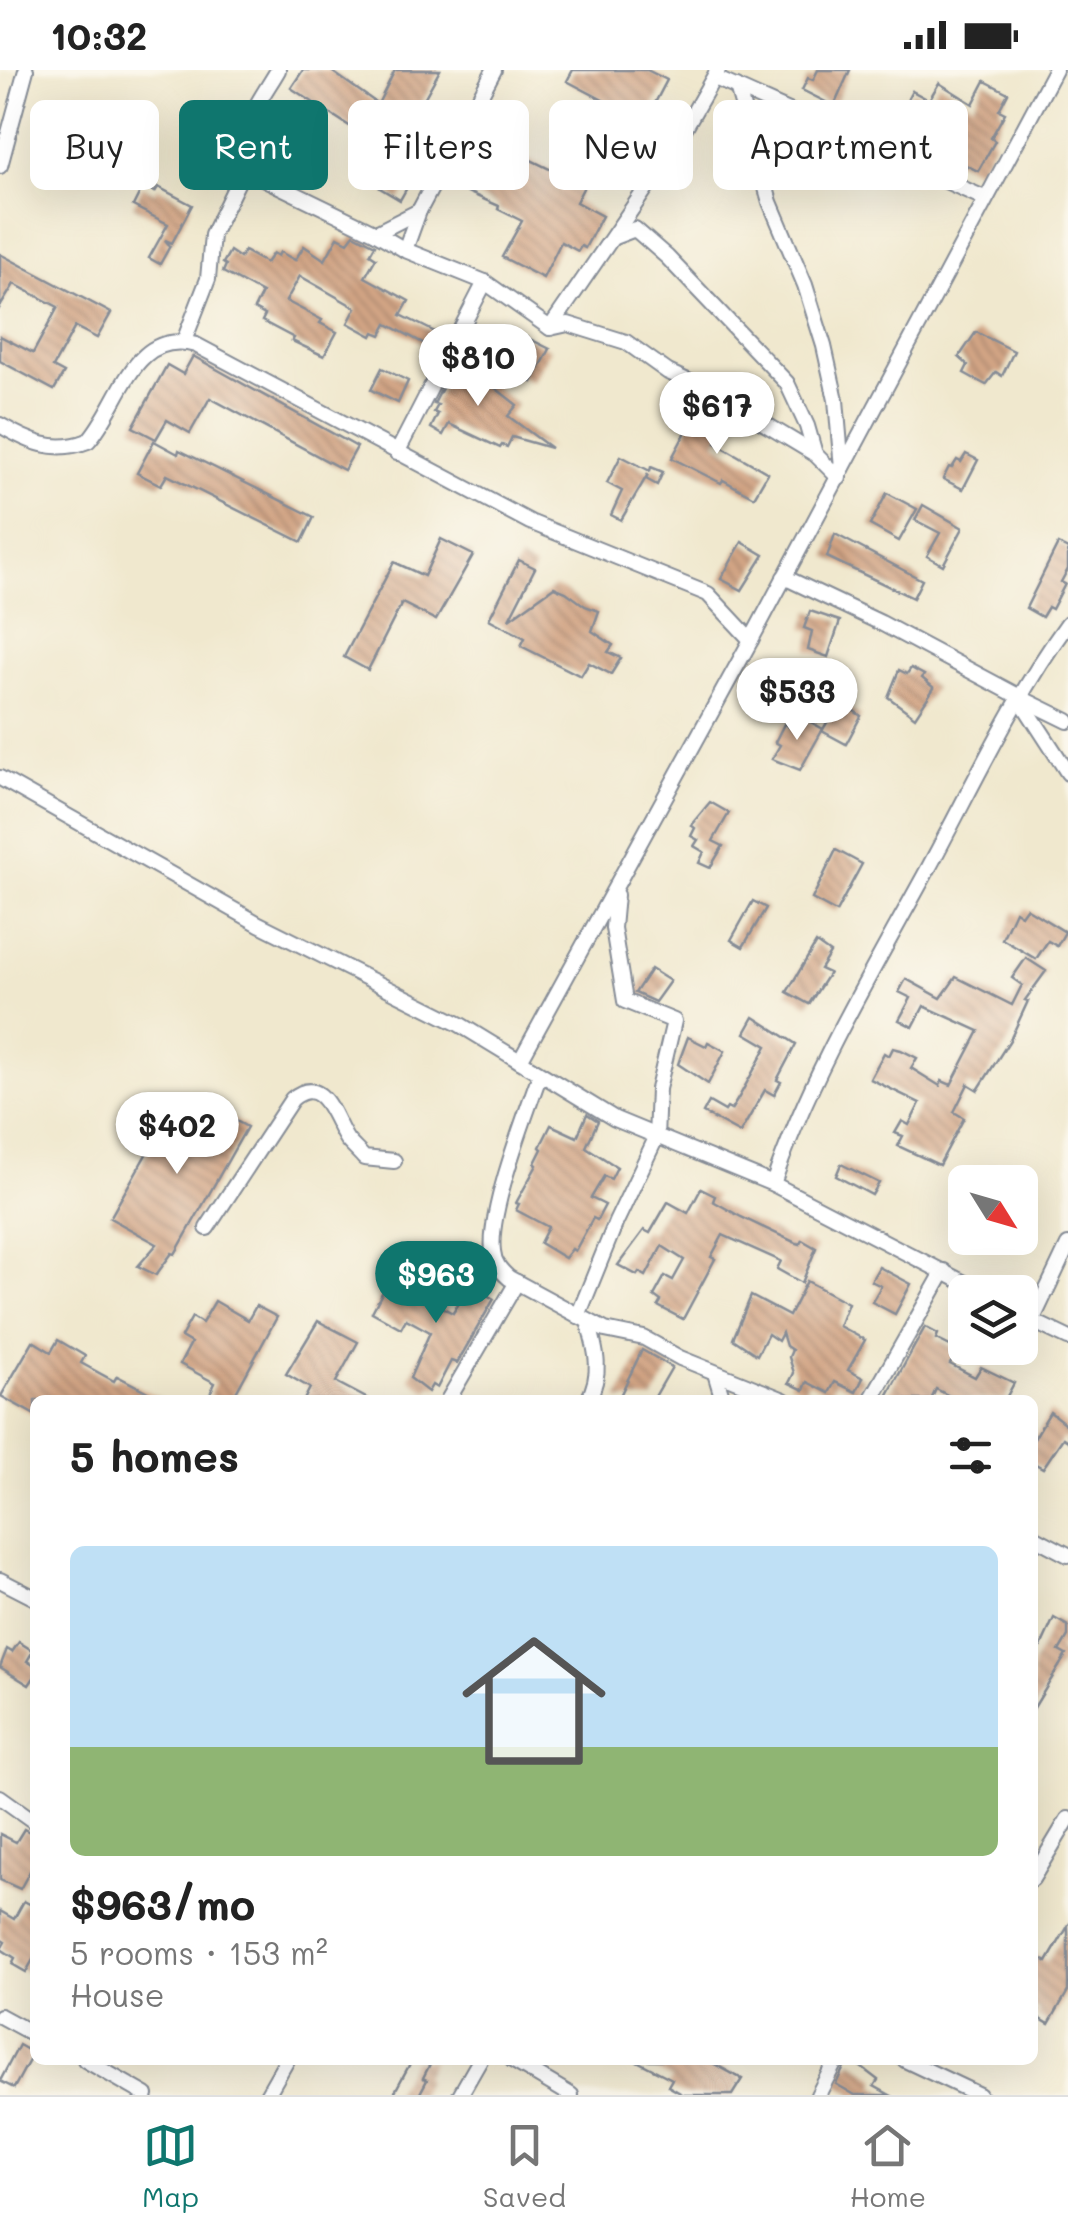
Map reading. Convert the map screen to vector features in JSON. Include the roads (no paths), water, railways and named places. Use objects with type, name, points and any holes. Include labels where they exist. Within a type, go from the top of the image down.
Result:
[{"type":"street","points":[[0,166],[26,70]]},
{"type":"street","points":[[262,100],[278,70]]},
{"type":"street","points":[[404,250],[419,211],[494,70]]},
{"type":"street","points":[[520,1061],[751,640],[1055,70]]},
{"type":"street","points":[[550,328],[717,74],[736,88],[984,198]]},
{"type":"street","points":[[736,88],[770,202],[805,285],[824,346],[836,400],[840,474]]},
{"type":"street","points":[[184,342],[208,279],[212,235],[234,190]]},
{"type":"street","points":[[288,190],[376,232],[404,250],[485,282],[550,328],[568,324],[626,342],[668,372],[712,392],[815,454],[840,474]]},
{"type":"street","points":[[376,232],[419,211]]},
{"type":"street","points":[[614,236],[635,229],[767,359],[787,383],[815,454]]},
{"type":"street","points":[[398,454],[485,282]]},
{"type":"street","points":[[0,425],[42,445],[65,448],[88,441],[144,356],[166,342],[184,342],[216,354],[530,522],[708,594],[751,640]]},
{"type":"street","points":[[784,577],[898,631],[1068,720]]},
{"type":"street","points":[[772,1184],[822,1068],[1018,696],[1061,641],[1068,624]]},
{"type":"street","points":[[1018,696],[1068,773]]},
{"type":"street","points":[[0,778],[259,924],[390,988],[520,1061],[583,1102],[656,1138],[772,1184],[951,1275]]},
{"type":"street","points":[[590,1395],[598,1370],[584,1318],[616,1222],[656,1138],[658,1089],[674,1020],[625,1000],[613,928],[616,886]]},
{"type":"street","points":[[540,1074],[516,1143],[493,1230],[495,1262],[517,1282],[605,1330],[644,1338],[772,1395]]},
{"type":"street","points":[[207,1228],[301,1092],[317,1092],[326,1098],[348,1140],[364,1158],[394,1161]]},
{"type":"street","points":[[1038,1297],[1068,1245]]},
{"type":"street","points":[[874,1395],[944,1271]]},
{"type":"street","points":[[451,1395],[517,1282]]},
{"type":"street","points":[[1038,1324],[1068,1338]]},
{"type":"street","points":[[716,1372],[722,1395]]},
{"type":"street","points":[[1038,1539],[1068,1556]]},
{"type":"street","points":[[0,1580],[30,1595]]},
{"type":"street","points":[[0,1797],[30,1818]]},
{"type":"street","points":[[1038,1869],[1068,1819]]},
{"type":"street","points":[[0,2016],[30,2032]]},
{"type":"street","points":[[102,2065],[146,2095]]},
{"type":"street","points":[[267,2095],[284,2065]]},
{"type":"street","points":[[460,2095],[477,2065]]},
{"type":"street","points":[[520,2065],[570,2095]]},
{"type":"street","points":[[818,2095],[833,2065]]},
{"type":"street","points":[[929,2065],[971,2093]]}]
